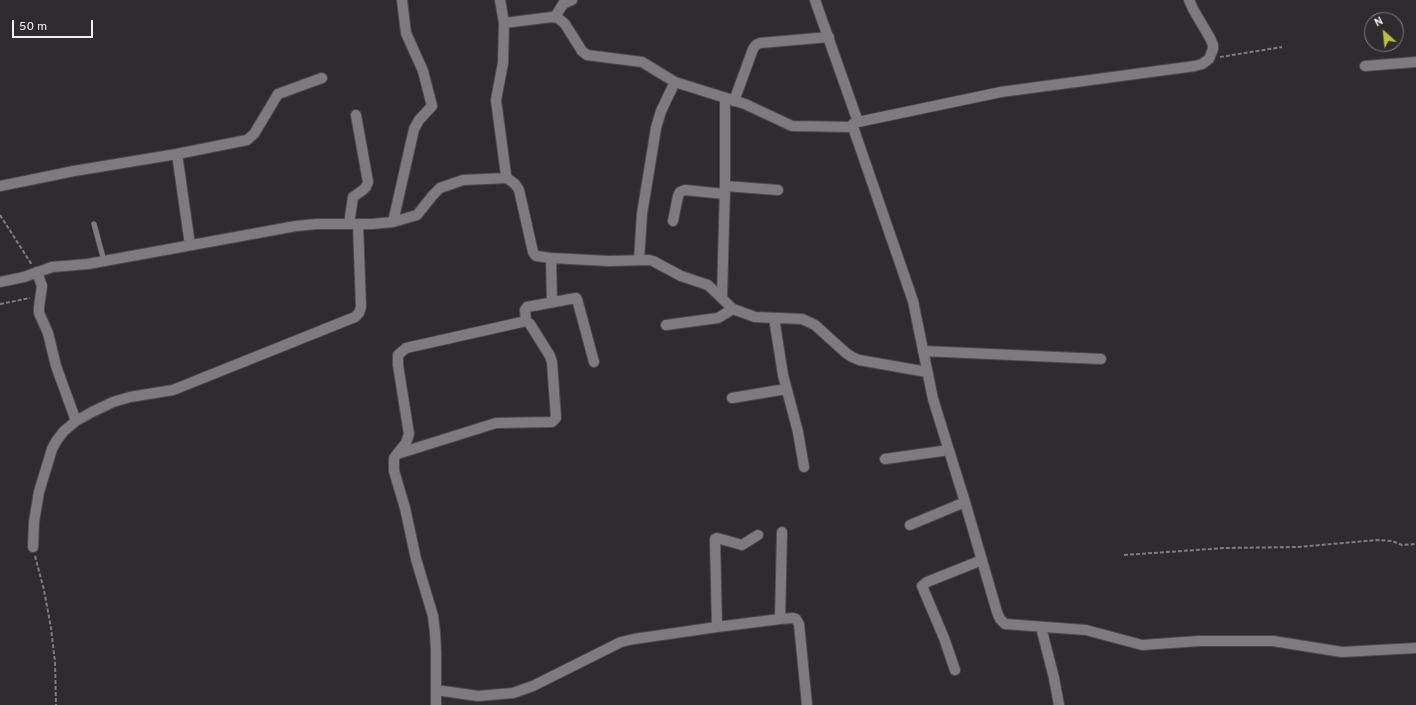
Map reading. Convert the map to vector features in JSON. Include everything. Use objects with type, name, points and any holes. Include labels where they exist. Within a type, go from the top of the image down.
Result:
[{"type":"street","points":[[393,222],[414,129],[419,120],[432,106],[423,71],[406,33],[402,0]]},
{"type":"street","points":[[500,0],[504,23],[503,63],[496,100],[507,178]]},
{"type":"street","points":[[555,17],[563,4],[572,0]]},
{"type":"street","points":[[815,0],[829,37],[855,124],[913,301],[933,398],[1000,619],[1005,624],[1086,630],[1142,645],[1199,641],[1273,642],[1342,652],[1416,648]]},
{"type":"street","points":[[504,23],[555,17],[562,20],[584,54],[642,62],[675,82],[730,99],[792,126],[855,124],[1001,92],[1202,64],[1209,59],[1212,54],[1213,44],[1189,0]]},
{"type":"street","points":[[722,298],[725,190],[730,99],[756,45],[760,43],[829,37]]},
{"type":"street","points":[[1365,66],[1416,62]]},
{"type":"street","points":[[0,186],[247,140],[254,134],[278,94],[322,78]]},
{"type":"street","points":[[639,260],[642,214],[656,128],[661,111],[675,82]]},
{"type":"street","points":[[33,547],[34,522],[39,492],[52,449],[60,435],[76,421],[113,402],[142,394],[169,391],[355,317],[359,313],[361,307],[353,197],[366,187],[368,182],[356,115]]},
{"type":"street","points":[[177,154],[190,245]]},
{"type":"street","points":[[0,282],[24,277],[52,267],[88,264],[296,226],[393,222],[417,215],[440,188],[463,180],[507,178],[515,184],[519,190],[533,252],[536,256],[608,261],[653,261],[681,276],[702,282],[715,291],[733,309],[755,317],[802,319],[809,321],[846,353],[859,360],[927,372]]},
{"type":"street","points":[[673,221],[678,196],[680,192],[685,190],[778,190]]},
{"type":"street","points":[[551,258],[552,302]]},
{"type":"street","points":[[37,272],[42,286],[39,313],[48,333],[56,366],[76,421]]},
{"type":"street","points":[[397,454],[490,424],[510,422],[552,422],[556,418],[551,359],[530,324],[526,321],[525,310],[527,306],[574,298],[577,299],[594,362]]},
{"type":"street","points":[[666,325],[718,318],[733,309]]},
{"type":"street","points":[[774,318],[786,389],[798,432],[804,467]]},
{"type":"street","points":[[436,705],[435,632],[433,616],[416,559],[405,508],[394,471],[394,458],[408,440],[409,434],[398,365],[398,355],[406,348],[526,321]]},
{"type":"street","points":[[923,351],[1100,359]]},
{"type":"street","points":[[732,398],[786,389]]},
{"type":"street","points":[[885,459],[949,450]]},
{"type":"street","points":[[910,525],[965,502]]},
{"type":"street","points":[[780,618],[782,532]]},
{"type":"street","points":[[717,627],[715,539],[717,538],[742,545],[758,535]]},
{"type":"street","points":[[955,670],[944,638],[922,586],[927,582],[982,560]]},
{"type":"street","points":[[436,690],[478,696],[513,693],[533,686],[621,642],[780,618],[793,618],[796,619],[799,624],[807,705]]},
{"type":"street","points":[[1041,627],[1059,705]]},
{"type":"lane","points":[[94,224],[104,261]]},
{"type":"path","points":[[1209,59],[1282,47]]},
{"type":"path","points":[[0,215],[37,272]]},
{"type":"path","points":[[0,304],[40,296]]},
{"type":"path","points":[[1124,555],[1225,548],[1298,547],[1377,540],[1392,541],[1402,545],[1416,544]]},
{"type":"path","points":[[33,547],[44,590],[51,628],[55,662],[56,705]]}]
